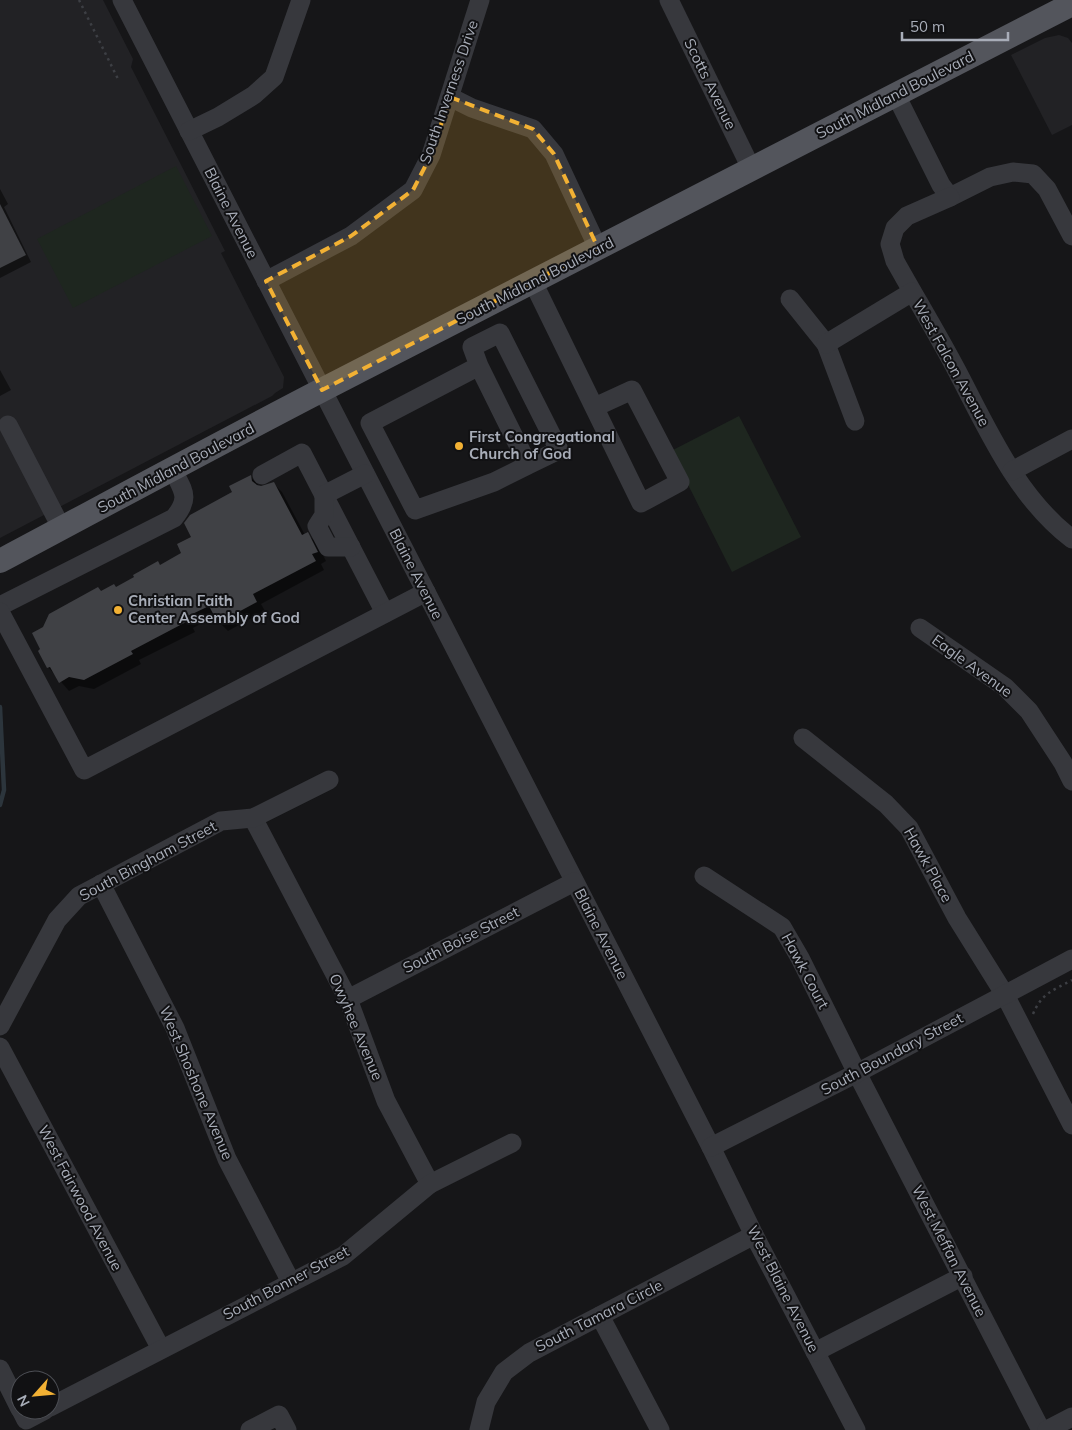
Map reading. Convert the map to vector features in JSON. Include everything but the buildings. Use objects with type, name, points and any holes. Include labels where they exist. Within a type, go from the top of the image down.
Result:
[{"type":"main road","name":"South Midland Boulevard","points":[[0,561],[322,390],[1071,4]]},
{"type":"street","name":"Blaine Avenue","points":[[122,0],[711,1148]]},
{"type":"street","points":[[189,131],[218,117],[254,95],[274,76],[301,0]]},
{"type":"street","name":"South Inverness Drive","points":[[266,281],[351,236],[413,190],[431,155],[480,0]]},
{"type":"street","name":"Scotts Avenue","points":[[669,0],[751,168]]},
{"type":"street","points":[[896,95],[941,184],[950,197]]},
{"type":"street","points":[[450,96],[472,108],[533,129],[554,154],[598,248]]},
{"type":"street","name":"West Falcon Avenue","points":[[1072,236],[1047,189],[1033,174],[1012,172],[990,178],[907,216],[895,228],[890,244],[894,261],[956,369],[996,446],[1024,489],[1057,528],[1072,539]]},
{"type":"street","points":[[533,282],[641,503],[680,482],[632,390],[595,407]]},
{"type":"street","points":[[826,344],[912,292]]},
{"type":"street","points":[[790,299],[826,344],[855,421]]},
{"type":"street","points":[[460,320],[479,366],[528,465]]},
{"type":"street","points":[[472,348],[500,333],[559,450],[494,482],[415,510],[370,423],[479,366]]},
{"type":"street","points":[[8,425],[62,528]]},
{"type":"street","points":[[1012,471],[1072,439]]},
{"type":"street","points":[[262,475],[302,453],[385,613]]},
{"type":"street","points":[[0,606],[174,518],[183,507],[184,496],[173,470]]},
{"type":"street","points":[[324,495],[365,474]]},
{"type":"street","points":[[0,612],[84,770],[426,592]]},
{"type":"street","name":"Eagle Avenue","points":[[920,628],[1005,687],[1028,711],[1068,761],[1072,781]]},
{"type":"street","name":"Hawk Place","points":[[803,738],[886,804],[909,828],[957,918],[1005,995],[1072,1125]]},
{"type":"street","name":"South Bingham Street","points":[[0,1026],[57,920],[79,896],[221,821],[253,818],[329,780]]},
{"type":"street","name":"Owyhee Avenue","points":[[253,818],[348,999],[386,1100],[430,1184]]},
{"type":"street","name":"Hawk Court","points":[[704,876],[782,927],[800,958],[857,1073]]},
{"type":"street","name":"South Boise Street","points":[[348,999],[574,882]]},
{"type":"street","name":"West Shoshone Avenue","points":[[101,884],[176,1028],[227,1159],[291,1282]]},
{"type":"street","name":"South Boundary Street","points":[[711,1148],[1072,960]]},
{"type":"street","name":"West Fairwood Avenue","points":[[0,1047],[161,1349]]},
{"type":"street","name":"West Meffan Avenue","points":[[857,1073],[1041,1430]]},
{"type":"street","name":"South Bonner Street","points":[[60,1402],[342,1256],[430,1184],[512,1143]]},
{"type":"street","name":"West Blaine Avenue","points":[[711,1148],[754,1235],[856,1430]]},
{"type":"street","name":"South Tamara Circle","points":[[479,1430],[486,1402],[504,1372],[528,1353],[754,1235]]},
{"type":"street","points":[[815,1352],[963,1276]]},
{"type":"street","points":[[600,1316],[660,1430]]},
{"type":"street","points":[[0,1370],[10,1390]]},
{"type":"street","points":[[250,1430],[279,1415],[286,1430]]},
{"type":"street","points":[[1047,1430],[1072,1417]]},
{"type":"path","points":[[79,0],[119,81]]},
{"type":"path","points":[[1033,1016],[1039,1001],[1051,991],[1072,980]]},
{"type":"highlighted area","points":[[450,97],[533,129],[554,154],[598,248],[322,390],[266,281],[351,236],[413,190],[431,155]]},
{"type":"shaded area","points":[[0,0],[103,0],[133,59],[131,67],[225,251],[221,253],[284,377],[283,388],[272,396],[0,538]]},
{"type":"shaded area","points":[[1059,35],[1068,38],[1072,43],[1072,125],[1052,135],[1011,55],[1045,38]]},
{"type":"shaded area","points":[[176,166],[212,236],[73,308],[37,239]]},
{"type":"shaded area","points":[[739,416],[801,537],[732,572],[671,451]]},
{"type":"waterway","points":[[0,707],[4,790],[0,805]]},
{"type":"place","name":"First Congregational Church of God","points":[[459,446]]},
{"type":"place","name":"Christian Faith Center Assembly of God","points":[[118,610]]}]
